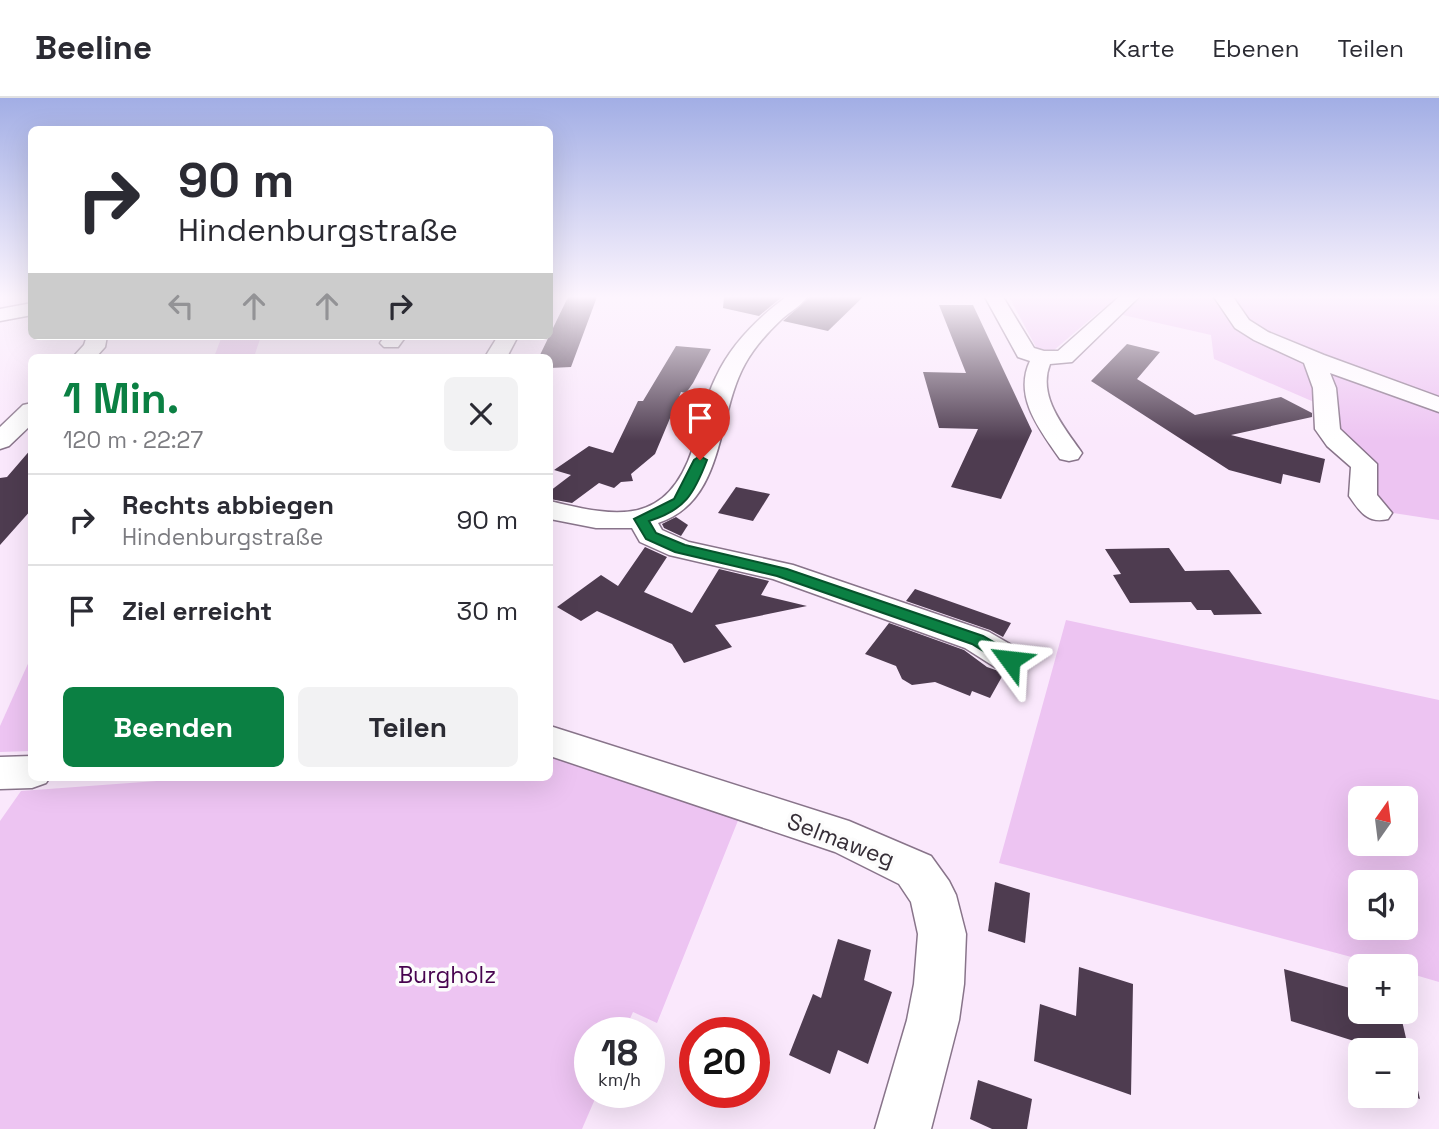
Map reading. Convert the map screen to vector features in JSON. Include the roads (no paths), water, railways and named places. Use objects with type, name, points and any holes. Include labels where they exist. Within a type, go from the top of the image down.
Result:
[{"type":"street","points":[[553,511],[603,520],[641,519],[662,513],[679,502],[694,479],[718,401],[734,364],[748,345]]},
{"type":"street","points":[[1020,345],[1029,354],[1042,358],[1065,357],[1078,345]]},
{"type":"street","points":[[1282,345],[1439,405]]},
{"type":"street","points":[[1042,358],[1034,377],[1037,401],[1069,453]]},
{"type":"street","points":[[1316,360],[1314,365],[1323,378],[1327,394],[1326,425],[1345,449],[1364,464],[1363,496],[1378,513]]},
{"type":"street","points":[[0,441],[28,414]]},
{"type":"street","points":[[641,519],[651,536],[680,549],[782,572],[977,640],[1010,660]]},
{"type":"street","name":"Selmaweg","points":[[553,742],[849,839],[915,870],[933,895],[942,934],[939,984],[933,1020],[903,1129]]},
{"type":"street","points":[[0,773],[28,772]]},
{"type":"park label","name":"Burgholz","points":[[447,975]]}]
